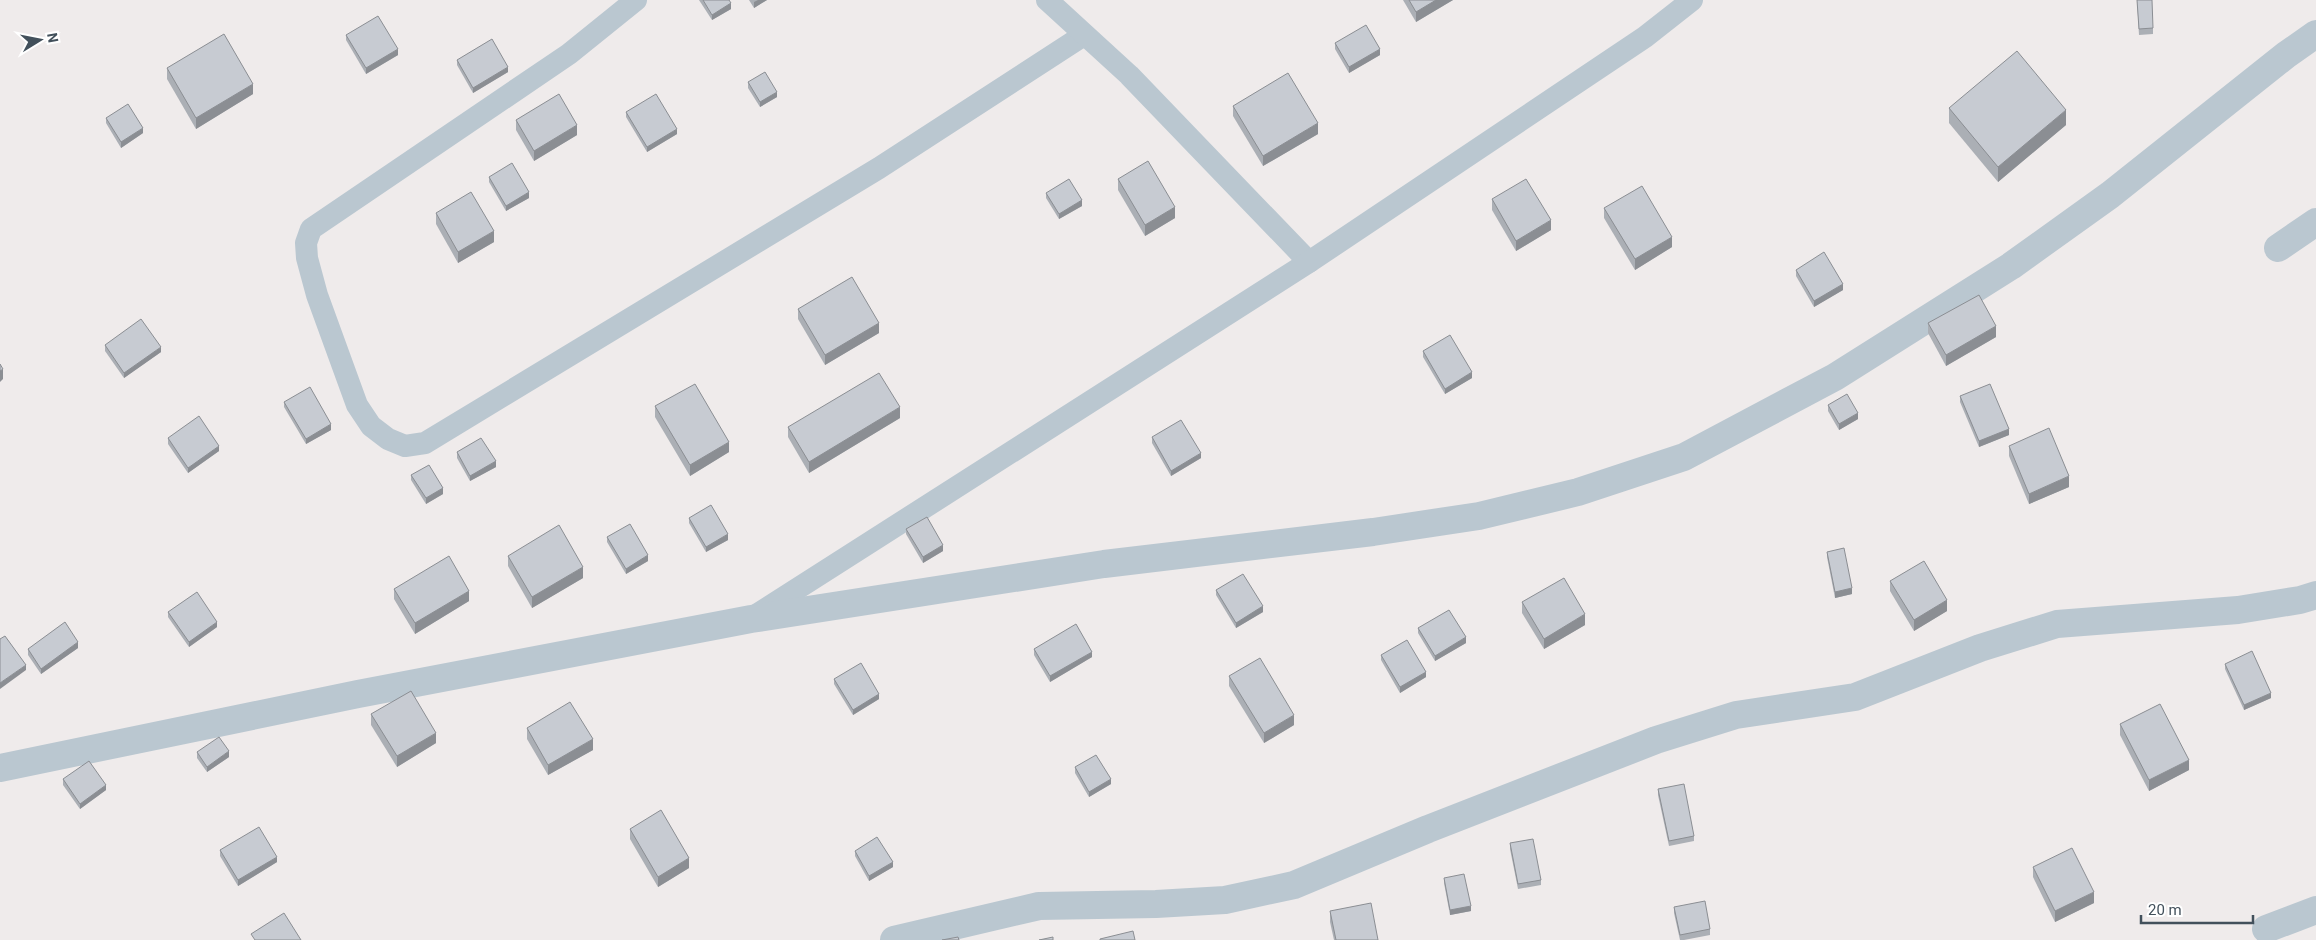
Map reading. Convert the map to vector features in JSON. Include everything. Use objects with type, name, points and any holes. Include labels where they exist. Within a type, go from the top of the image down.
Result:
[{"type":"street","points":[[0,768],[358,694],[751,619],[1104,564],[1373,532],[1479,516],[1578,492],[1684,457],[1835,378],[2010,266],[2110,195],[2279,61],[2316,34]]},
{"type":"street","points":[[2278,248],[2316,222]]},
{"type":"street","points":[[894,940],[1039,906],[1156,904],[1225,900],[1294,885],[1428,829],[1656,740],[1736,715],[1855,697],[1980,648],[2057,624],[2238,610],[2300,600],[2316,595]]},
{"type":"street","points":[[2266,929],[2316,910]]},
{"type":"lane","points":[[636,0],[569,54],[310,228],[306,243],[307,258],[317,295],[354,396],[371,426],[388,439],[405,446],[425,443],[912,147],[1084,36]]},
{"type":"lane","points":[[1047,0],[1084,36],[1129,75],[1309,262]]},
{"type":"lane","points":[[751,619],[1309,262],[1644,36],[1692,0]]},
{"type":"building","points":[[703,0],[729,0],[731,3],[712,15]]},
{"type":"building","points":[[1409,0],[1436,0],[1416,12]]},
{"type":"building","points":[[2137,0],[2152,0],[2153,28],[2139,29]]},
{"type":"building","points":[[378,16],[398,49],[366,68],[346,35]]},
{"type":"building","points":[[1366,25],[1380,49],[1349,67],[1335,43]]},
{"type":"building","points":[[224,34],[253,84],[196,118],[167,68]]},
{"type":"building","points":[[492,39],[508,67],[473,88],[457,60]]},
{"type":"building","points":[[2017,51],[2066,110],[1998,167],[1949,108]]},
{"type":"building","points":[[765,72],[777,92],[760,102],[748,82]]},
{"type":"building","points":[[1288,73],[1318,123],[1263,156],[1233,106]]},
{"type":"building","points":[[559,94],[577,125],[534,151],[516,120]]},
{"type":"building","points":[[656,94],[677,129],[647,147],[626,112]]},
{"type":"building","points":[[128,104],[143,128],[121,142],[106,118]]},
{"type":"building","points":[[1148,161],[1175,207],[1145,225],[1118,179]]},
{"type":"building","points":[[512,163],[529,192],[506,206],[489,177]]},
{"type":"building","points":[[1069,179],[1082,200],[1059,214],[1046,193]]},
{"type":"building","points":[[1526,179],[1551,220],[1516,241],[1492,199]]},
{"type":"building","points":[[1642,186],[1672,237],[1635,259],[1604,208]]},
{"type":"building","points":[[471,192],[494,231],[458,252],[436,213]]},
{"type":"building","points":[[1824,252],[1843,284],[1814,301],[1796,270]]},
{"type":"building","points":[[852,277],[879,323],[825,355],[798,309]]},
{"type":"building","points":[[1979,295],[1996,326],[1946,355],[1928,323]]},
{"type":"building","points":[[141,319],[161,347],[124,373],[105,345]]},
{"type":"building","points":[[1450,335],[1472,372],[1445,389],[1423,351]]},
{"type":"building","points":[[879,373],[900,407],[809,462],[788,427]]},
{"type":"building","points":[[695,384],[729,442],[690,465],[655,406]]},
{"type":"building","points":[[1990,384],[2009,429],[1979,441],[1960,396]]},
{"type":"building","points":[[310,387],[331,424],[306,439],[284,402]]},
{"type":"building","points":[[1847,394],[1858,413],[1839,424],[1828,405]]},
{"type":"building","points":[[199,416],[219,446],[188,468],[168,438]]},
{"type":"building","points":[[1181,420],[1201,453],[1171,471],[1152,437]]},
{"type":"building","points":[[2049,428],[2069,476],[2029,494],[2009,446]]},
{"type":"building","points":[[481,438],[496,461],[470,476],[457,452]]},
{"type":"building","points":[[429,465],[443,488],[426,498],[411,475]]},
{"type":"building","points":[[711,505],[728,534],[706,547],[689,518]]},
{"type":"building","points":[[927,517],[943,545],[923,557],[906,529]]},
{"type":"building","points":[[630,524],[648,555],[626,569],[607,537]]},
{"type":"building","points":[[559,525],[583,567],[532,597],[508,556]]},
{"type":"building","points":[[1844,548],[1852,588],[1835,592],[1827,552]]},
{"type":"building","points":[[449,556],[469,591],[415,623],[394,589]]},
{"type":"building","points":[[1924,561],[1947,600],[1914,620],[1890,581]]},
{"type":"building","points":[[1243,574],[1263,606],[1236,623],[1216,590]]},
{"type":"building","points":[[1564,578],[1585,614],[1544,639],[1522,602]]},
{"type":"building","points":[[197,592],[217,622],[189,642],[168,612]]},
{"type":"building","points":[[1449,610],[1466,637],[1435,656],[1418,628]]},
{"type":"building","points":[[65,622],[78,642],[41,669],[28,649]]},
{"type":"building","points":[[1076,624],[1092,652],[1050,676],[1034,649]]},
{"type":"building","points":[[5,636],[26,665],[0,683],[0,639]]},
{"type":"building","points":[[1407,640],[1426,672],[1400,687],[1381,655]]},
{"type":"building","points":[[2252,651],[2271,693],[2244,705],[2225,664]]},
{"type":"building","points":[[1260,658],[1294,715],[1264,733],[1229,676]]},
{"type":"building","points":[[861,663],[879,694],[853,710],[834,679]]},
{"type":"building","points":[[411,691],[436,733],[397,756],[371,714]]},
{"type":"building","points":[[570,702],[593,739],[548,765],[527,728]]},
{"type":"building","points":[[2160,704],[2189,760],[2149,780],[2120,724]]},
{"type":"building","points":[[219,737],[229,751],[207,767],[197,752]]},
{"type":"building","points":[[1096,755],[1111,779],[1089,792],[1075,767]]},
{"type":"building","points":[[89,761],[106,785],[80,804],[63,779]]},
{"type":"building","points":[[1684,784],[1694,836],[1669,841],[1658,789]]},
{"type":"building","points":[[661,810],[689,858],[658,877],[630,829]]},
{"type":"building","points":[[259,827],[277,857],[238,880],[220,850]]},
{"type":"building","points":[[877,837],[893,862],[869,876],[855,851]]},
{"type":"building","points":[[1533,839],[1541,880],[1518,884],[1510,843]]},
{"type":"building","points":[[2072,848],[2094,892],[2055,911],[2033,867]]},
{"type":"building","points":[[1464,874],[1471,906],[1450,910],[1444,878]]},
{"type":"building","points":[[1705,901],[1710,929],[1680,935],[1674,907]]},
{"type":"building","points":[[1371,903],[1378,940],[1336,940],[1330,911]]},
{"type":"building","points":[[284,913],[301,940],[255,940],[251,934]]},
{"type":"building","points":[[1133,931],[1135,940],[1100,940],[1100,939]]},
{"type":"building","points":[[958,937],[959,940],[942,940]]},
{"type":"building","points":[[1053,937],[1053,940],[1039,940]]}]
